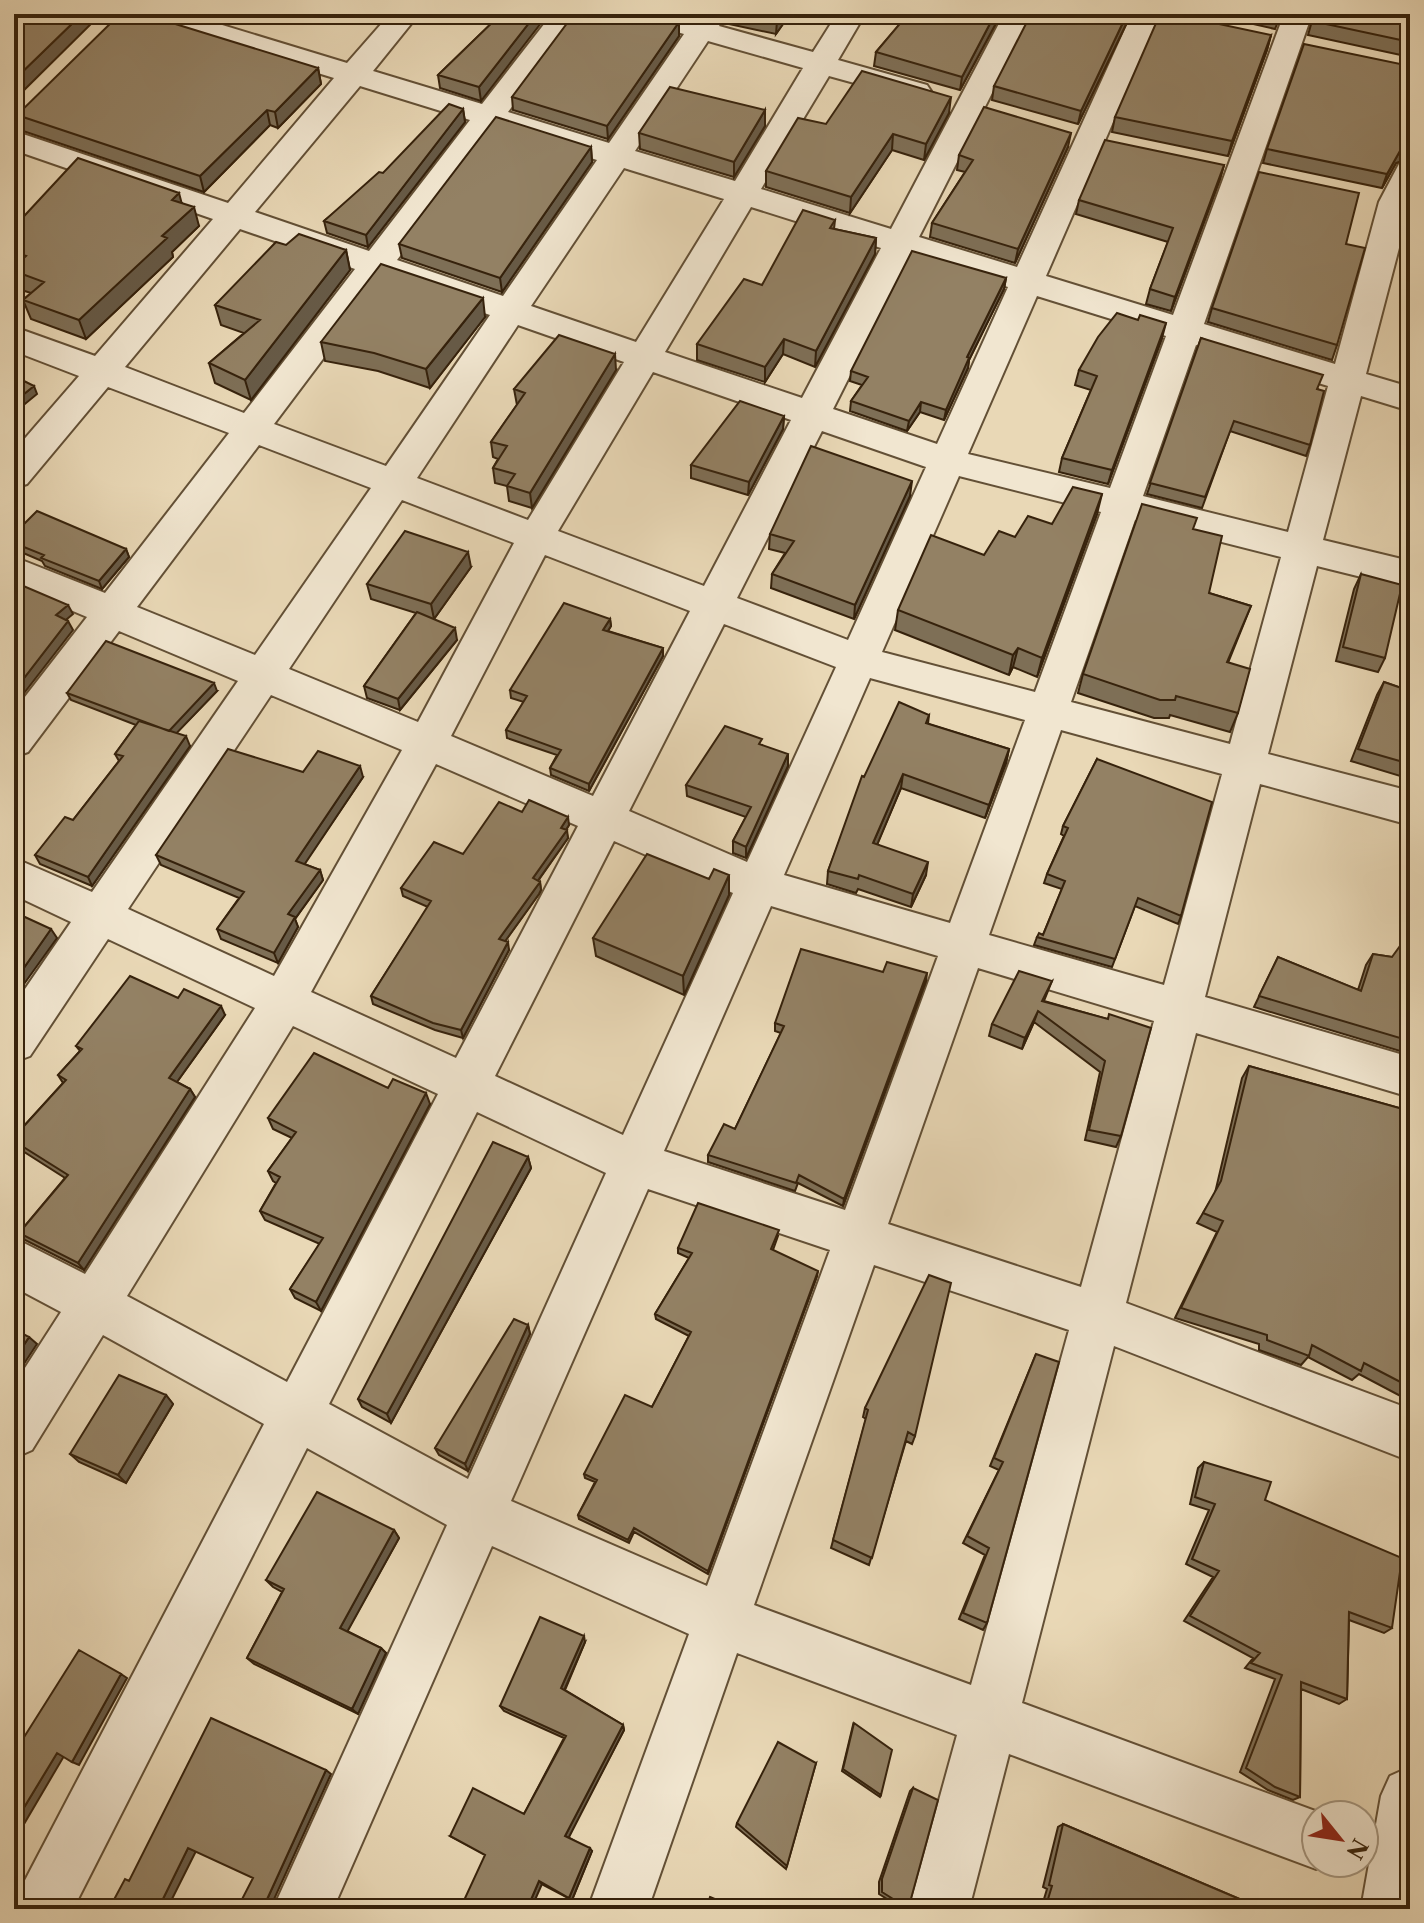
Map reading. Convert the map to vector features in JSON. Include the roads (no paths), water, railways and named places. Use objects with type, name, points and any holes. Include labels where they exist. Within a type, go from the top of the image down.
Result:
[{"type":"street","points":[[156,14],[1410,399]]},
{"type":"street","points":[[14,475],[405,14]]},
{"type":"street","points":[[14,741],[567,14]]},
{"type":"street","points":[[645,14],[706,22],[821,64],[985,110]]},
{"type":"street","points":[[14,1432],[97,1304],[283,1002],[427,743],[536,537],[851,14]]},
{"type":"street","points":[[42,1909],[900,242],[985,110],[1018,14]]},
{"type":"street","points":[[303,1909],[1090,139],[1156,15]]},
{"type":"street","points":[[14,1042],[706,22]]},
{"type":"street","points":[[618,1909],[1291,36]]},
{"type":"street","points":[[18,124],[235,215],[947,461],[1410,575]]},
{"type":"street","points":[[939,1909],[1395,194]]},
{"type":"street","points":[[14,338],[858,660],[1410,808]]},
{"type":"street","points":[[14,571],[758,885],[1410,1077]]},
{"type":"street","points":[[14,876],[635,1163],[1098,1316],[1410,1435]]},
{"type":"street","points":[[14,1261],[478,1513],[721,1620],[1300,1834]]},
{"type":"street","points":[[1384,1879],[1410,1796]]}]
